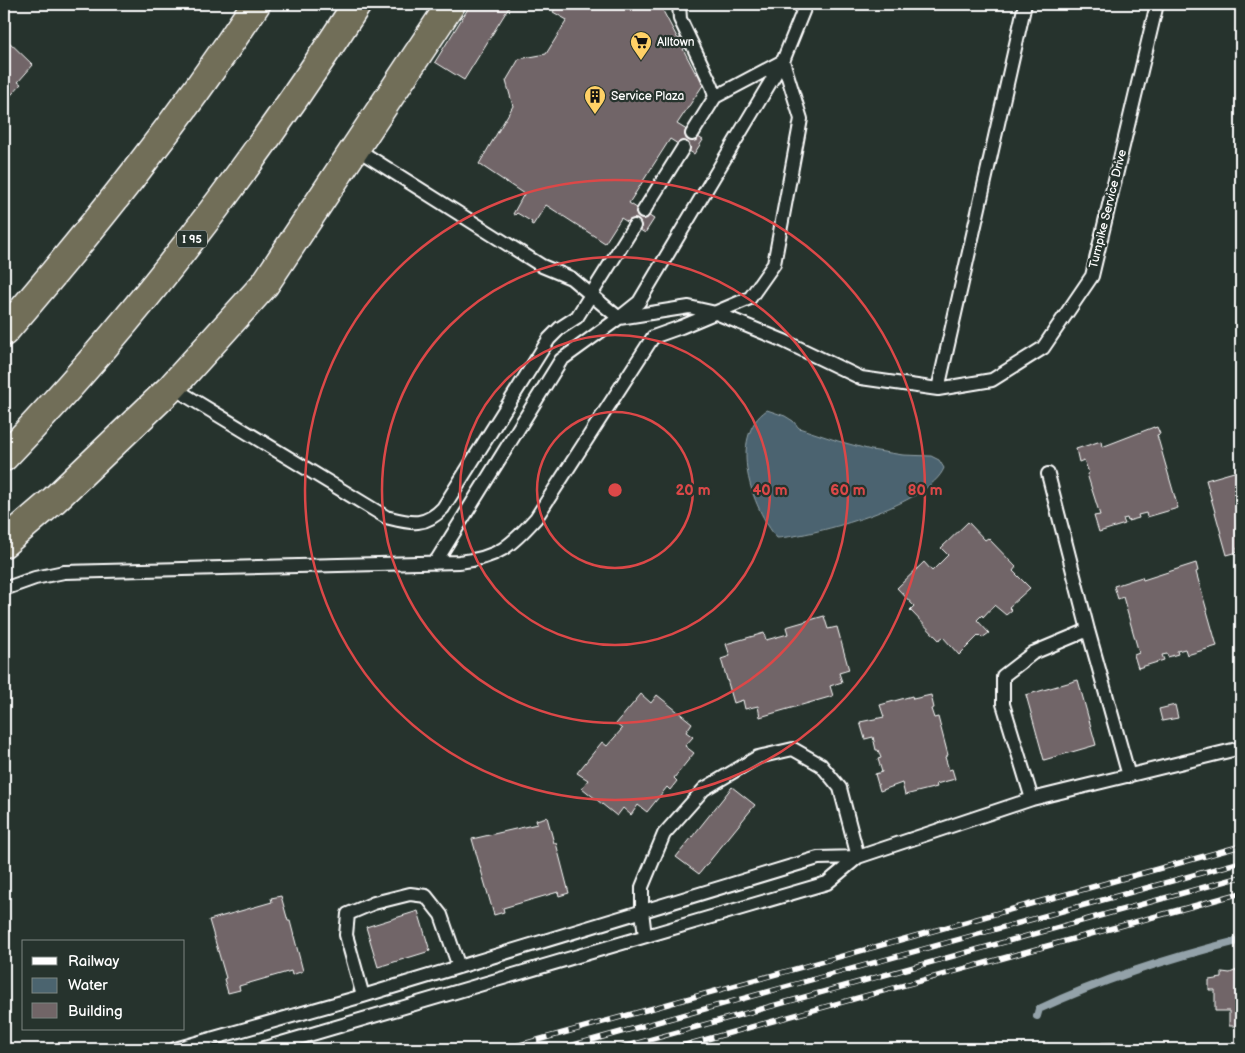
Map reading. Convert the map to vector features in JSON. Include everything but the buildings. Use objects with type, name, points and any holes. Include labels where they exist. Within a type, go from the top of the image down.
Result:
[{"type":"highway","points":[[4,332],[119,195],[176,120],[256,4]]},
{"type":"highway","name":"I 95","points":[[4,457],[93,359],[149,293],[208,218],[264,142],[357,4]]},
{"type":"highway","points":[[4,543],[54,500],[172,387],[265,284],[451,4]]},
{"type":"lane","points":[[679,4],[680,19],[712,86],[715,97]]},
{"type":"lane","points":[[435,563],[561,360],[640,302],[783,61],[806,4]]},
{"type":"lane","points":[[938,389],[1025,4]]},
{"type":"lane","name":"Turnpike Service Drive","points":[[619,318],[689,307],[716,313],[784,341],[861,378],[938,389],[992,380],[1043,348],[1092,276],[1157,4]]},
{"type":"lane","points":[[692,134],[715,97],[783,61]]},
{"type":"lane","points":[[4,589],[35,578],[64,572],[435,563],[475,560],[489,556],[516,540],[536,518],[653,336],[716,313],[750,298],[774,264],[801,119],[783,61]]},
{"type":"lane","points":[[356,148],[542,266],[571,278],[619,318]]},
{"type":"lane","points":[[643,212],[683,148]]},
{"type":"lane","points":[[172,387],[386,516],[415,523],[427,520],[435,516],[443,508],[549,339],[560,328],[577,317],[634,226]]},
{"type":"lane","points":[[1048,474],[1088,630],[1129,776]]},
{"type":"lane","points":[[1032,800],[1003,704],[1004,676],[1033,653],[1088,630]]},
{"type":"lane","points":[[175,1049],[363,996],[818,858],[858,857],[1032,800],[1241,748]]},
{"type":"lane","points":[[645,936],[642,887],[664,834],[704,789],[758,757],[793,749],[821,764],[840,788],[858,857]]},
{"type":"lane","points":[[261,1049],[827,883],[858,857]]},
{"type":"lane","points":[[363,996],[346,935],[348,914],[374,903],[410,894],[426,896],[441,914],[459,967]]},
{"type":"water","points":[[767,410],[785,416],[799,428],[838,441],[871,450],[903,455],[931,456],[939,460],[944,468],[934,481],[917,494],[870,516],[817,531],[777,538],[759,509],[752,491],[746,454],[748,437],[755,422]]},
{"type":"waterway","points":[[1037,1016],[1039,1009],[1113,978],[1164,961],[1241,940]]},
{"type":"railway","points":[[505,1049],[1241,846]]},
{"type":"railway","points":[[559,1049],[1241,862]]},
{"type":"railway","points":[[616,1049],[1241,877]]},
{"type":"railway","points":[[671,1049],[1241,893]]},
{"type":"place","name":"Alltown","points":[[641,61]]},
{"type":"place","name":"Service Plaza","points":[[595,115]]}]
